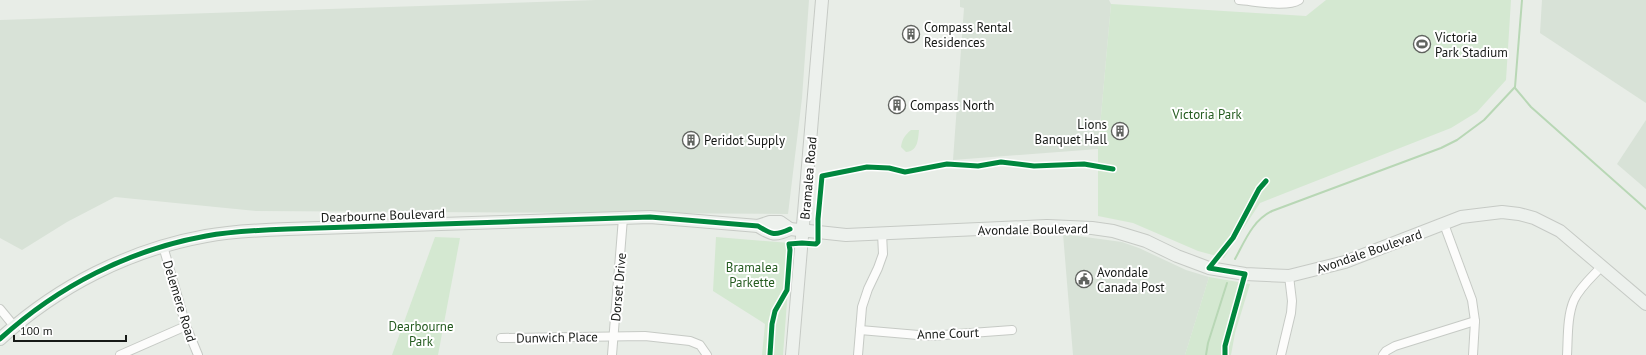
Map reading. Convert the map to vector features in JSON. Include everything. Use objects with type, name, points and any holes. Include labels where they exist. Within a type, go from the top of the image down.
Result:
[{"type":"street","name":"Bramalea Road","points":[[792,355],[822,0]]},
{"type":"street","points":[[1239,0],[1286,4],[1294,3],[1299,0]]},
{"type":"street","name":"Avondale Boulevard","points":[[803,230],[846,234],[1046,226],[1092,228],[1113,231],[1146,241],[1177,256],[1209,268],[1240,274],[1289,276],[1344,262],[1461,217],[1502,212],[1534,218],[1560,232],[1646,304]]},
{"type":"street","name":"Dearbourne Boulevard","points":[[0,339],[14,326],[48,301],[93,274],[119,262],[163,246],[208,236],[254,230],[623,218],[670,219],[758,226],[769,233],[779,234],[790,229],[803,230]]},
{"type":"street","name":"Dorset Drive","points":[[612,355],[623,218]]},
{"type":"street","points":[[1444,224],[1472,300],[1475,321],[1473,355]]},
{"type":"street","points":[[858,355],[862,307],[868,289],[878,268],[882,254],[882,233]]},
{"type":"street","name":"Delemere Road","points":[[163,246],[186,326],[198,355]]},
{"type":"street","points":[[1567,355],[1570,314],[1574,301],[1579,292],[1602,266]]},
{"type":"street","points":[[1281,355],[1291,313],[1292,300],[1289,276]]},
{"type":"street","points":[[0,309],[14,326]]},
{"type":"street","points":[[1383,355],[1386,351],[1395,346],[1475,321]]},
{"type":"street","points":[[120,355],[186,326]]},
{"type":"street","name":"Anne Court","points":[[860,330],[930,336],[1012,330]]},
{"type":"street","name":"Dunwich Place","points":[[501,338],[614,335],[645,336],[690,341],[700,345],[707,355]]},
{"type":"shaded area","points":[[596,0],[809,0],[802,98],[788,214],[256,211],[115,197],[67,222],[22,250],[0,238],[0,20]]},
{"type":"shaded area","points":[[960,0],[1109,0],[1111,4],[1098,149],[953,160],[964,8],[960,7]]},
{"type":"shaded area","points":[[1542,0],[1646,0],[1646,103],[1540,33]]},
{"type":"shaded area","points":[[1646,120],[1646,189],[1617,164]]},
{"type":"shaded area","points":[[1063,234],[1122,242],[1139,248],[1186,270],[1209,277],[1185,355],[1073,355]]},
{"type":"green space","name":"Victoria Park","points":[[1326,0],[1511,0],[1506,80],[1477,112],[1451,128],[1260,203],[1224,258],[1198,251],[1133,223],[1098,216],[1098,149],[1111,4],[1306,16]]},
{"type":"green space","points":[[911,130],[919,130],[918,141],[913,150],[906,152],[901,147],[901,144],[904,137]]},
{"type":"green space","name":"Dearbourne Park","points":[[435,237],[460,238],[438,355],[392,355]]},
{"type":"green space","name":"Bramalea Parkette","points":[[716,237],[790,243],[783,355],[762,355],[765,324],[713,291]]},
{"type":"green space","points":[[1209,277],[1250,284],[1235,333],[1231,355],[1185,355]]},
{"type":"waterway","points":[[1235,259],[1254,226],[1259,220],[1272,211],[1441,148],[1457,140],[1484,120],[1515,87],[1522,0]]},
{"type":"waterway","points":[[1515,88],[1531,107],[1646,209]]},
{"type":"waterway","points":[[1206,355],[1208,343],[1227,283]]},
{"type":"cycle path","points":[[770,355],[772,324],[775,311],[787,290],[790,250],[789,244],[816,244],[818,242],[818,219],[822,176],[867,167],[889,168],[905,172],[947,164],[978,166],[1001,162],[1034,166],[1084,164],[1113,169]]},
{"type":"cycle path","points":[[1225,355],[1225,346],[1245,274],[1209,268],[1233,238],[1259,189],[1266,181]]},
{"type":"cycle path","points":[[0,339],[22,320],[46,303],[70,287],[96,273],[149,251],[177,242],[216,234],[278,229],[650,217],[758,226],[774,234],[790,229]]},
{"type":"place","name":"Compass Rental Residences","points":[[911,34]]},
{"type":"place","name":"Victoria Park Stadium","points":[[1422,44]]},
{"type":"place","name":"Compass North","points":[[897,105]]},
{"type":"place","name":"Lions Banquet Hall","points":[[1120,131]]},
{"type":"place","name":"Peridot Supply","points":[[691,140]]},
{"type":"place","name":"Avondale Canada Post","points":[[1084,279]]}]
